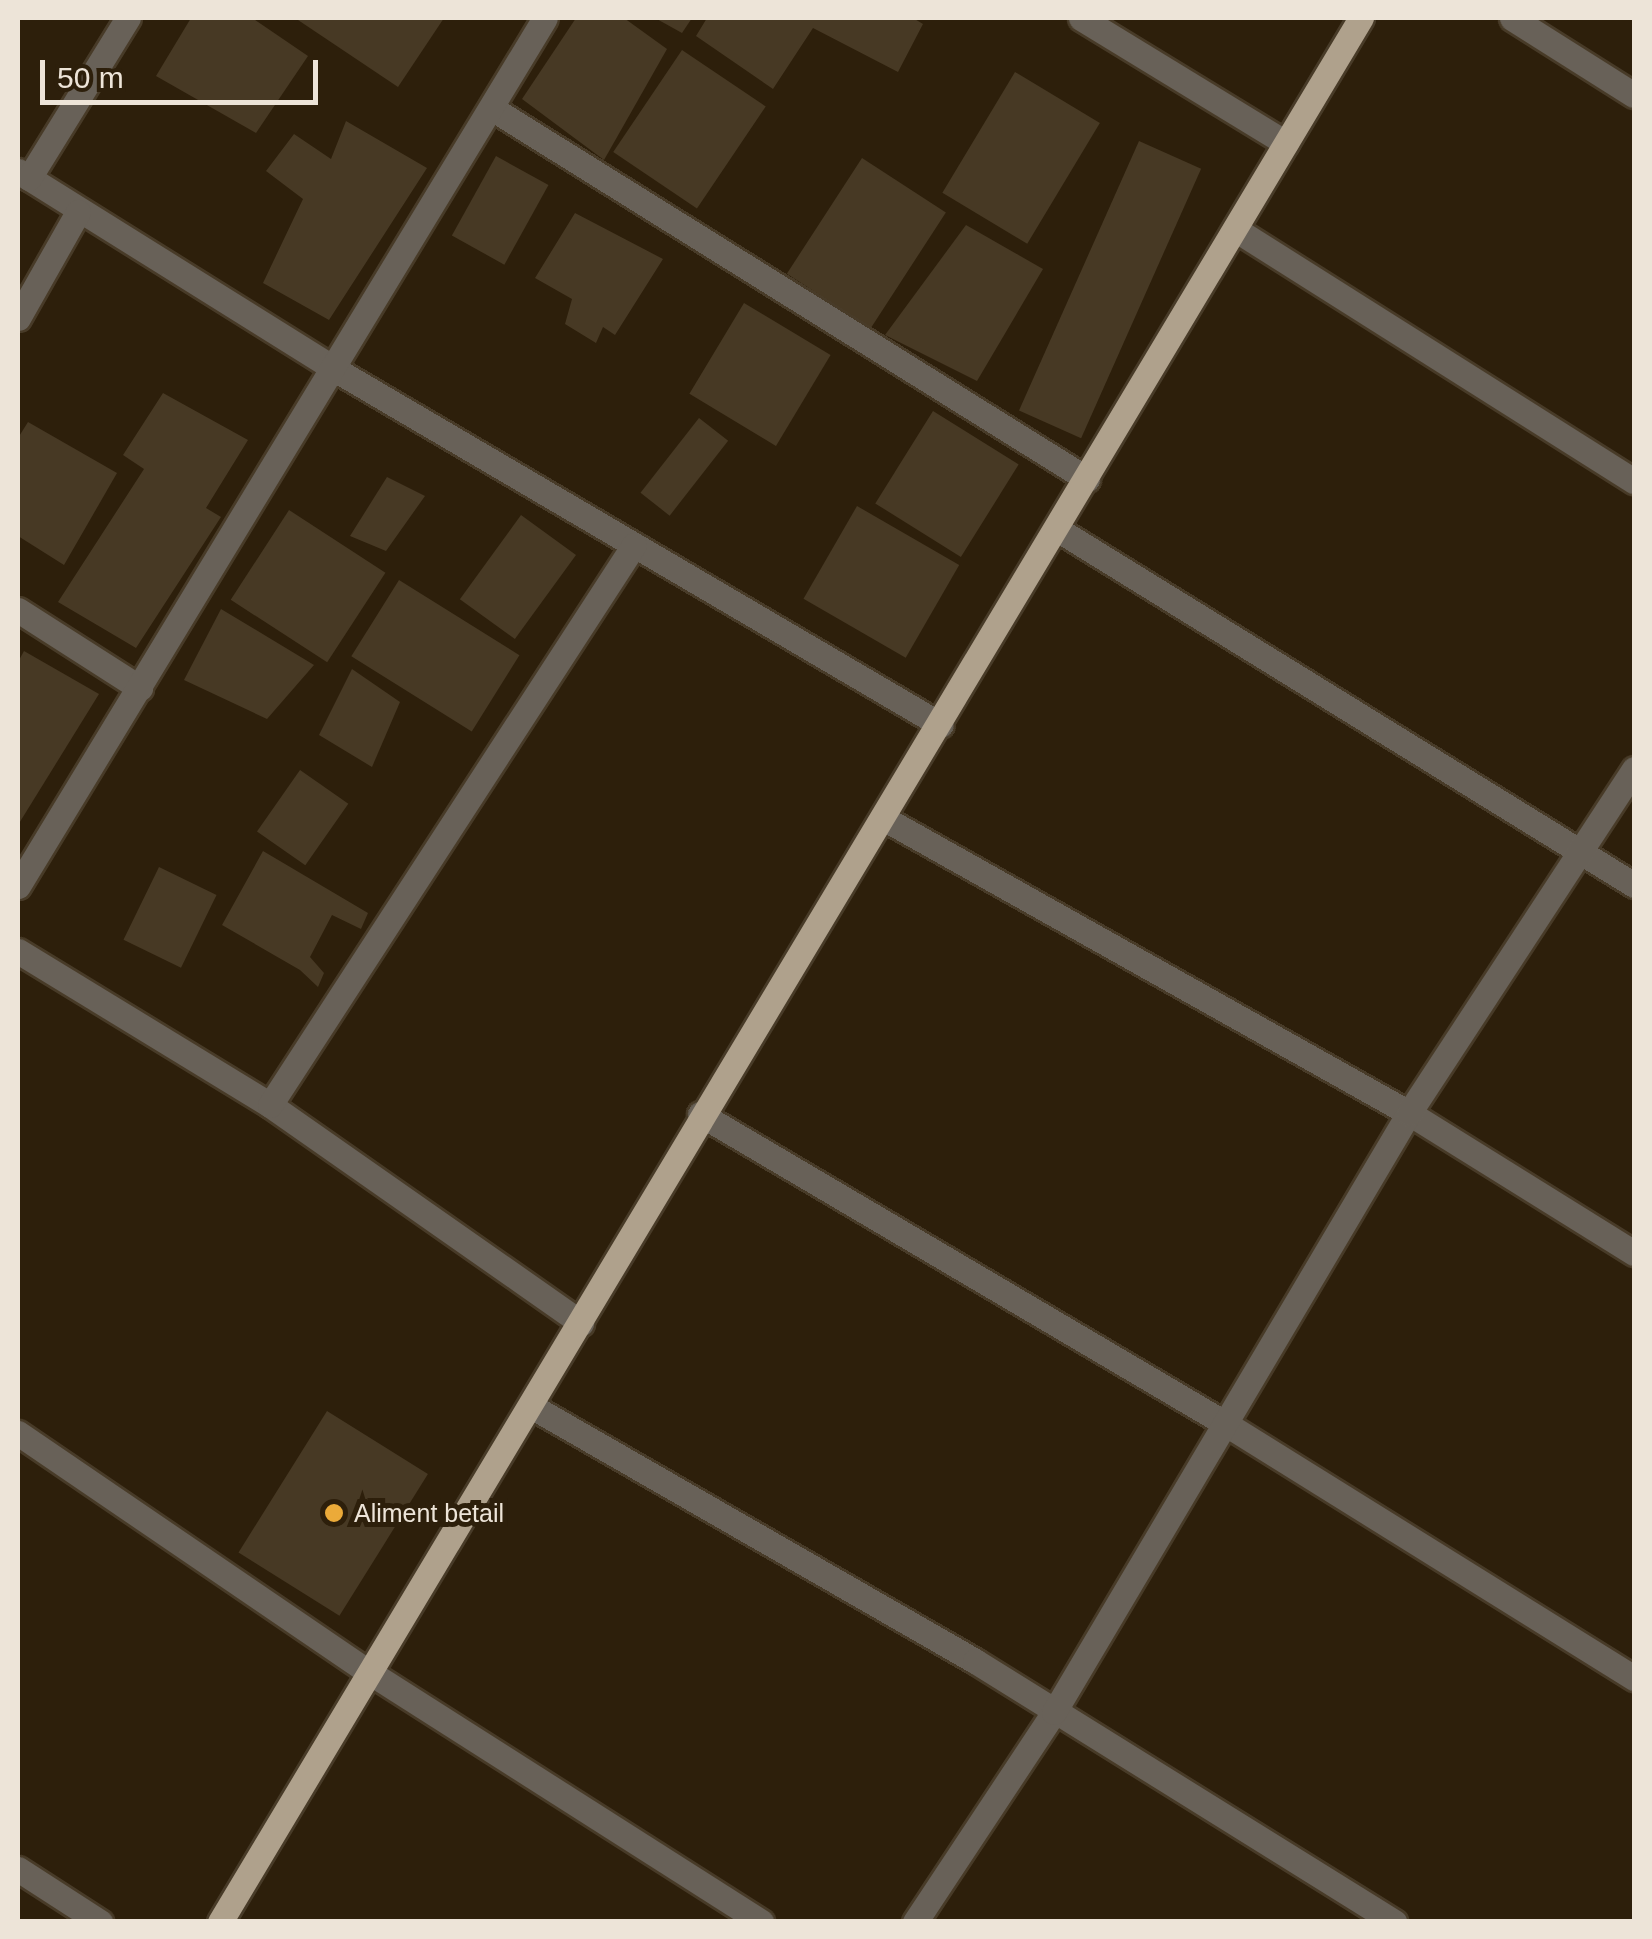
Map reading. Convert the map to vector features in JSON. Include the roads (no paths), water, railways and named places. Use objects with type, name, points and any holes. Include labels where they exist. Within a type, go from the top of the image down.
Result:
[{"type":"main road","points":[[220,1922],[531,1406],[700,1114],[885,819],[1361,18]]},
{"type":"street","points":[[128,18],[23,174],[78,212],[336,370],[940,725]]},
{"type":"street","points":[[18,886],[336,370],[546,18]]},
{"type":"street","points":[[1081,18],[1286,143]]},
{"type":"street","points":[[1512,18],[1634,95]]},
{"type":"street","points":[[493,108],[1087,479]]},
{"type":"street","points":[[18,318],[78,212]]},
{"type":"street","points":[[1235,229],[1634,480]]},
{"type":"street","points":[[1057,529],[1634,885]]},
{"type":"street","points":[[270,1105],[634,545]]},
{"type":"street","points":[[18,610],[140,688]]},
{"type":"street","points":[[915,1922],[1054,1712],[1409,1113],[1584,853],[1634,769]]},
{"type":"street","points":[[885,819],[1409,1113],[1634,1253]]},
{"type":"street","points":[[18,951],[270,1105],[580,1323]]},
{"type":"street","points":[[700,1114],[1226,1424],[1634,1678]]},
{"type":"street","points":[[531,1406],[1054,1712],[1395,1922]]},
{"type":"street","points":[[18,1432],[369,1672],[761,1922]]},
{"type":"street","points":[[18,1869],[100,1922]]},
{"type":"place","name":"Aliment betail","points":[[334,1513]]}]
